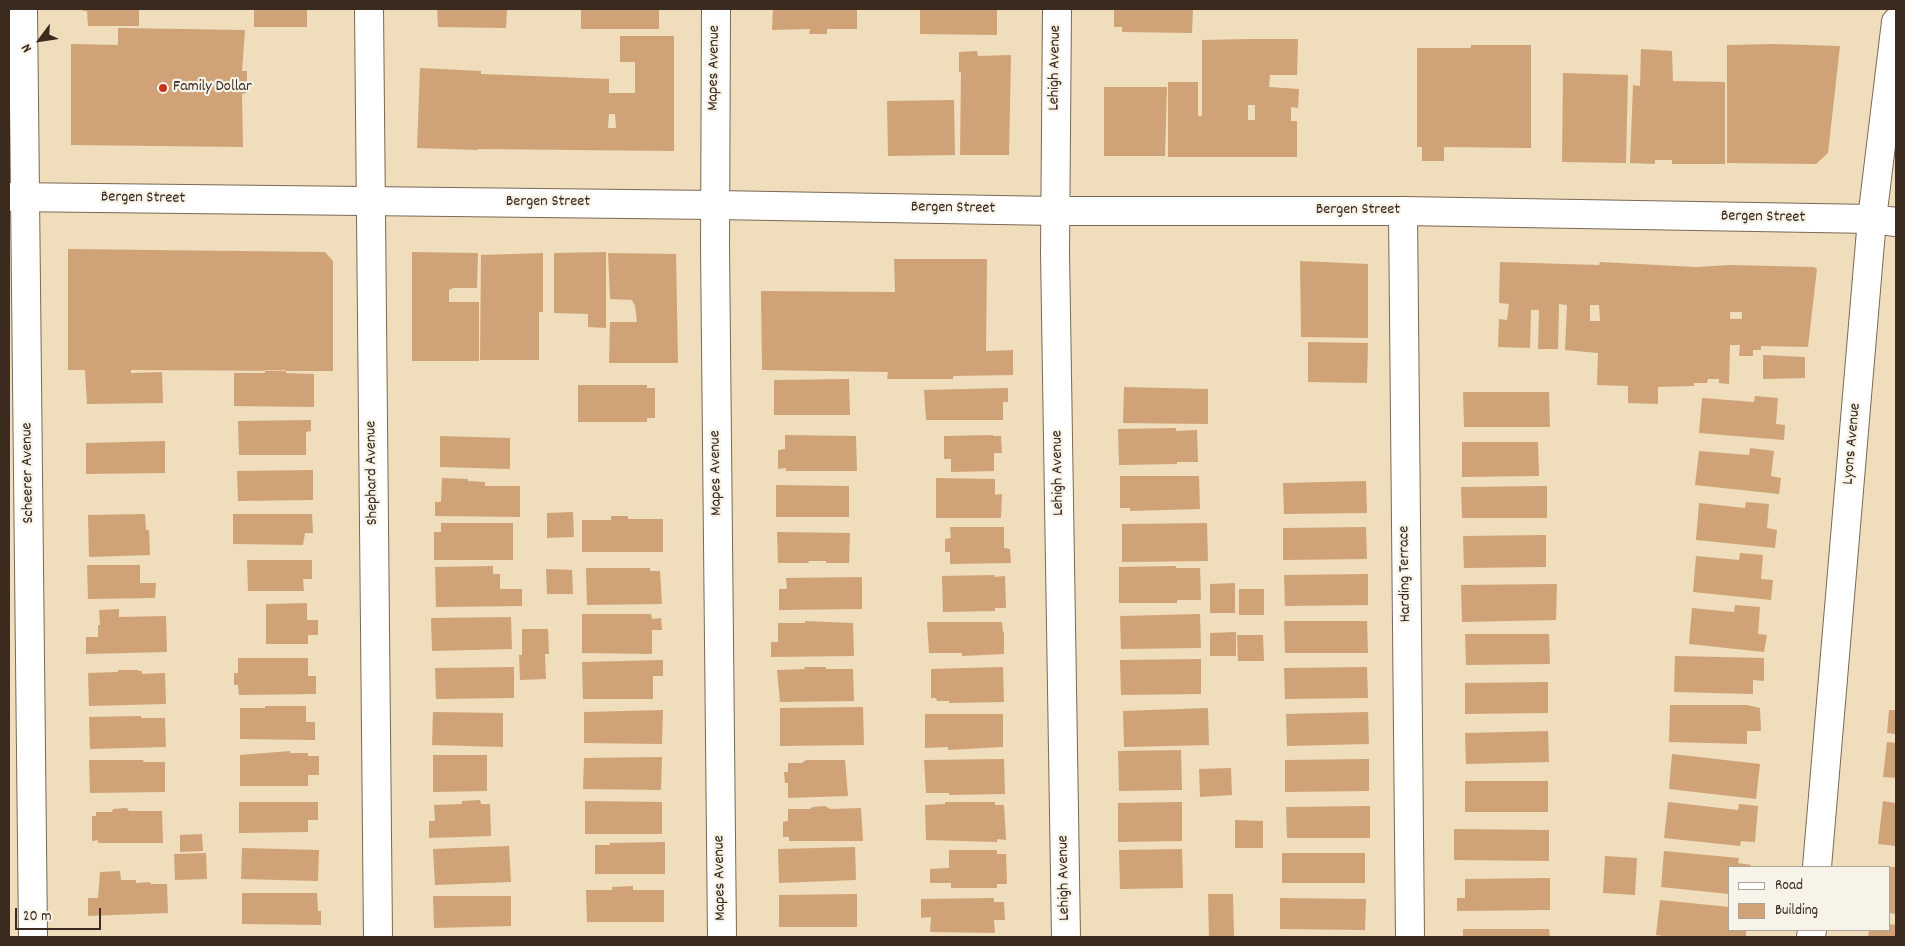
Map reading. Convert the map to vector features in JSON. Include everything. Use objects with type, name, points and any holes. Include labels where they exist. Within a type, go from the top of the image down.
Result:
[{"type":"street","name":"Scheerer Avenue","points":[[23,9],[18,197],[33,937]]},
{"type":"street","name":"Shephard Avenue","points":[[369,9],[378,937]]},
{"type":"street","name":"Mapes Avenue","points":[[716,9],[722,937]]},
{"type":"street","name":"Lehigh Avenue","points":[[1057,9],[1055,211],[1066,937]]},
{"type":"street","name":"Lyons Avenue","points":[[1817,866],[1884,221],[1896,22]]},
{"type":"street","name":"Bergen Street","points":[[18,197],[716,204],[1055,211],[1403,211],[1884,221]]},
{"type":"street","name":"Harding Terrace","points":[[1403,211],[1410,937]]},
{"type":"building","points":[[83,9],[139,9],[139,26],[88,26],[87,11],[83,11]]},
{"type":"building","points":[[254,9],[307,9],[307,27],[254,27]]},
{"type":"building","points":[[437,9],[507,9],[506,28],[438,27]]},
{"type":"building","points":[[581,9],[659,9],[659,29],[581,29]]},
{"type":"building","points":[[773,9],[857,9],[857,29],[827,29],[827,34],[809,34],[810,29],[772,30]]},
{"type":"building","points":[[920,9],[997,9],[997,35],[920,34]]},
{"type":"building","points":[[1114,9],[1193,9],[1192,33],[1122,32],[1122,27],[1114,27]]},
{"type":"building","points":[[118,28],[245,30],[242,71],[247,71],[247,93],[242,94],[243,147],[71,145],[71,44],[118,45]]},
{"type":"building","points":[[620,36],[674,36],[674,151],[417,148],[420,68],[481,71],[481,74],[609,79],[609,93],[635,93],[635,62],[620,62]],"holes":[[[609,114],[615,114],[616,128],[608,128]]]},
{"type":"building","points":[[1298,39],[1297,75],[1270,75],[1269,87],[1299,89],[1298,108],[1291,107],[1291,121],[1297,121],[1297,157],[1168,157],[1168,82],[1198,82],[1198,116],[1202,116],[1202,40]],"holes":[[[1248,105],[1255,105],[1255,120],[1248,120]]]},
{"type":"building","points":[[1471,45],[1531,45],[1531,148],[1444,147],[1444,161],[1422,161],[1422,147],[1417,147],[1417,48],[1471,48]]},
{"type":"building","points":[[1727,45],[1840,46],[1828,153],[1816,164],[1727,163]]},
{"type":"building","points":[[1641,49],[1672,51],[1673,81],[1725,82],[1725,164],[1672,164],[1672,160],[1655,160],[1655,164],[1630,163],[1633,85],[1640,86]]},
{"type":"building","points":[[977,51],[978,56],[1011,55],[1009,155],[960,155],[961,72],[959,72],[959,52]]},
{"type":"building","points":[[1563,73],[1628,75],[1626,163],[1562,162]]},
{"type":"building","points":[[1104,87],[1167,87],[1165,156],[1104,156]]},
{"type":"building","points":[[954,100],[955,155],[888,156],[887,101]]},
{"type":"building","points":[[68,249],[325,252],[333,261],[333,371],[131,370],[131,373],[162,372],[163,403],[87,404],[85,370],[68,370]]},
{"type":"building","points":[[412,252],[478,253],[477,288],[453,288],[449,290],[449,302],[479,302],[479,361],[412,361]]},
{"type":"building","points":[[606,252],[606,328],[588,327],[588,314],[554,313],[554,253]]},
{"type":"building","points":[[543,253],[543,312],[539,312],[539,360],[480,360],[481,255]]},
{"type":"building","points":[[608,253],[676,254],[678,363],[609,363],[610,322],[637,322],[635,306],[632,300],[610,299]]},
{"type":"building","points":[[894,259],[987,259],[986,351],[1013,350],[1013,375],[953,376],[953,379],[887,379],[888,372],[762,370],[761,291],[895,292]]},
{"type":"building","points":[[1300,261],[1368,264],[1368,338],[1301,337]]},
{"type":"building","points":[[1500,262],[1599,265],[1600,262],[1696,267],[1730,265],[1814,267],[1817,269],[1808,347],[1761,346],[1761,350],[1753,350],[1753,356],[1739,356],[1740,345],[1730,345],[1729,384],[1719,383],[1719,379],[1708,379],[1707,383],[1694,383],[1694,386],[1658,387],[1658,404],[1628,403],[1628,386],[1597,385],[1598,353],[1565,350],[1567,305],[1559,304],[1558,349],[1538,349],[1539,310],[1531,310],[1530,348],[1498,347],[1499,319],[1507,320],[1509,304],[1499,303]],"holes":[[[1590,305],[1599,305],[1600,321],[1590,321]],[[1730,312],[1742,312],[1742,319],[1730,319]]]},
{"type":"building","points":[[1308,342],[1368,343],[1367,383],[1308,382]]},
{"type":"building","points":[[1763,355],[1805,357],[1805,378],[1763,379]]},
{"type":"building","points":[[265,370],[286,370],[286,373],[314,374],[314,407],[234,406],[234,373],[265,373]]},
{"type":"building","points":[[849,379],[850,415],[774,415],[774,380]]},
{"type":"building","points":[[578,385],[647,385],[647,388],[655,388],[655,418],[647,418],[647,422],[578,422]]},
{"type":"building","points":[[1124,387],[1208,389],[1208,424],[1123,423]]},
{"type":"building","points":[[1008,388],[1008,402],[1003,402],[1003,420],[926,420],[924,390]]},
{"type":"building","points":[[1463,392],[1549,392],[1550,427],[1464,427]]},
{"type":"building","points":[[1755,396],[1778,398],[1776,424],[1785,425],[1784,440],[1699,433],[1702,398],[1754,402]]},
{"type":"building","points":[[311,420],[311,431],[306,432],[306,455],[239,455],[238,421]]},
{"type":"building","points":[[1176,428],[1176,431],[1197,430],[1198,462],[1119,465],[1118,429]]},
{"type":"building","points":[[785,435],[856,436],[857,471],[786,471],[786,468],[778,469],[778,450],[785,449]]},
{"type":"building","points":[[440,436],[510,438],[510,469],[440,467]]},
{"type":"building","points":[[944,436],[1001,436],[1002,453],[994,453],[994,471],[951,472],[951,459],[944,459]]},
{"type":"building","points":[[165,441],[165,473],[86,474],[86,443]]},
{"type":"building","points":[[1462,442],[1538,442],[1539,476],[1462,477]]},
{"type":"building","points":[[1750,448],[1774,451],[1771,476],[1781,478],[1779,494],[1695,485],[1699,451],[1749,455]]},
{"type":"building","points":[[313,470],[313,500],[238,501],[237,471]]},
{"type":"building","points":[[1120,476],[1199,476],[1200,509],[1130,511],[1130,508],[1120,508]]},
{"type":"building","points":[[442,478],[485,482],[485,486],[520,486],[520,517],[435,516],[435,502],[441,502]]},
{"type":"building","points":[[936,478],[995,479],[995,495],[1002,494],[1001,518],[936,518]]},
{"type":"building","points":[[1366,481],[1367,513],[1284,514],[1283,483]]},
{"type":"building","points":[[776,485],[849,486],[849,517],[776,517]]},
{"type":"building","points":[[1547,486],[1547,518],[1462,518],[1461,487]]},
{"type":"building","points":[[1746,502],[1769,504],[1767,528],[1777,530],[1775,548],[1696,540],[1699,503],[1745,508]]},
{"type":"building","points":[[573,512],[574,537],[547,538],[547,513]]},
{"type":"building","points":[[145,514],[146,530],[149,530],[150,555],[89,557],[88,515]]},
{"type":"building","points":[[233,514],[312,514],[313,533],[305,533],[303,545],[233,544]]},
{"type":"building","points":[[611,516],[628,516],[628,519],[663,519],[663,552],[582,552],[582,520],[611,520]]},
{"type":"building","points":[[441,523],[513,523],[513,560],[434,560],[434,532],[441,532]]},
{"type":"building","points":[[1207,523],[1208,561],[1122,562],[1122,524]]},
{"type":"building","points":[[950,527],[1004,527],[1004,548],[1010,549],[1011,563],[950,564],[950,552],[945,552],[945,539],[951,538]]},
{"type":"building","points":[[1366,527],[1367,559],[1283,560],[1283,528]]},
{"type":"building","points":[[777,532],[850,533],[849,563],[808,561],[809,563],[778,563]]},
{"type":"building","points":[[1546,535],[1546,567],[1464,568],[1463,536]]},
{"type":"building","points":[[1740,553],[1763,555],[1761,579],[1773,580],[1771,600],[1693,592],[1696,556],[1739,560]]},
{"type":"building","points":[[247,560],[312,560],[312,579],[303,579],[304,591],[248,591]]},
{"type":"building","points":[[87,565],[140,565],[140,583],[156,583],[155,598],[88,599]]},
{"type":"building","points":[[493,566],[493,574],[500,574],[500,589],[522,589],[522,606],[436,607],[435,567]]},
{"type":"building","points":[[1176,566],[1176,568],[1200,568],[1201,600],[1177,600],[1177,603],[1119,603],[1119,567]]},
{"type":"building","points":[[586,568],[650,568],[650,571],[660,571],[662,604],[587,605]]},
{"type":"building","points":[[546,569],[572,570],[573,594],[547,594]]},
{"type":"building","points":[[1368,574],[1368,605],[1285,606],[1284,575]]},
{"type":"building","points":[[995,575],[994,577],[1005,576],[1006,608],[995,608],[995,611],[943,612],[942,576]]},
{"type":"building","points":[[862,577],[862,609],[779,610],[779,589],[787,589],[786,578]]},
{"type":"building","points":[[1235,583],[1235,613],[1210,613],[1210,584]]},
{"type":"building","points":[[1557,584],[1556,620],[1462,622],[1461,585]]},
{"type":"building","points":[[1239,589],[1264,589],[1264,615],[1239,615]]},
{"type":"building","points":[[307,603],[307,620],[318,620],[318,635],[308,635],[308,644],[266,644],[266,604]]},
{"type":"building","points":[[1735,605],[1760,607],[1758,634],[1767,635],[1764,652],[1689,644],[1692,608],[1734,612]]},
{"type":"building","points":[[119,609],[119,617],[166,616],[167,652],[86,654],[86,637],[98,637],[98,625],[100,625],[99,610]]},
{"type":"building","points":[[582,614],[651,614],[652,619],[661,618],[662,630],[652,630],[652,654],[582,653]]},
{"type":"building","points":[[1200,614],[1201,648],[1121,649],[1120,616]]},
{"type":"building","points":[[511,617],[512,649],[432,651],[431,618]]},
{"type":"building","points":[[805,621],[853,623],[854,656],[771,657],[771,642],[778,642],[778,623],[805,623]]},
{"type":"building","points":[[1284,621],[1367,621],[1368,653],[1285,653]]},
{"type":"building","points":[[927,622],[1002,622],[1004,654],[962,656],[962,653],[929,653]]},
{"type":"building","points":[[522,629],[548,629],[549,654],[545,654],[546,679],[520,680],[519,655],[522,655]]},
{"type":"building","points":[[1236,632],[1236,656],[1210,656],[1210,633]]},
{"type":"building","points":[[1465,634],[1549,634],[1550,664],[1466,665]]},
{"type":"building","points":[[1237,635],[1263,635],[1264,661],[1238,661]]},
{"type":"building","points":[[1675,656],[1764,658],[1764,681],[1753,680],[1753,694],[1674,692]]},
{"type":"building","points":[[238,658],[308,658],[308,676],[316,676],[316,694],[239,695],[238,685],[234,685],[234,673],[238,673]]},
{"type":"building","points":[[1201,659],[1201,694],[1121,695],[1120,660]]},
{"type":"building","points":[[663,660],[663,676],[653,676],[653,699],[583,699],[582,662]]},
{"type":"building","points":[[514,667],[514,698],[436,699],[435,668]]},
{"type":"building","points":[[804,667],[853,669],[854,701],[780,702],[777,670],[805,669]]},
{"type":"building","points":[[1003,667],[1004,702],[949,703],[949,701],[937,701],[936,698],[931,698],[931,669]]},
{"type":"building","points":[[1367,667],[1368,698],[1285,699],[1284,668]]},
{"type":"building","points":[[118,670],[138,670],[142,671],[142,674],[165,673],[166,704],[89,706],[88,673],[118,672]]},
{"type":"building","points":[[1548,682],[1548,713],[1465,714],[1465,683]]},
{"type":"building","points":[[1670,705],[1747,705],[1760,708],[1761,731],[1747,731],[1747,744],[1669,742]]},
{"type":"building","points":[[265,706],[306,706],[306,722],[315,722],[315,740],[240,739],[240,708],[265,708]]},
{"type":"building","points":[[863,707],[864,745],[780,746],[780,708]]},
{"type":"building","points":[[1208,708],[1209,745],[1124,747],[1123,711]]},
{"type":"building","points":[[663,710],[662,744],[584,743],[584,712]]},
{"type":"building","points":[[1889,710],[1896,710],[1896,734],[1887,733]]},
{"type":"building","points":[[433,712],[503,713],[503,747],[432,745]]},
{"type":"building","points":[[1368,712],[1369,744],[1287,746],[1286,714]]},
{"type":"building","points":[[925,714],[1003,714],[1003,747],[948,750],[948,747],[925,748]]},
{"type":"building","points":[[141,716],[141,718],[165,718],[166,747],[90,749],[89,717]]},
{"type":"building","points":[[1548,731],[1549,762],[1466,764],[1465,733]]},
{"type":"building","points":[[1887,742],[1896,743],[1896,778],[1883,777]]},
{"type":"building","points":[[1181,750],[1182,790],[1119,791],[1118,751]]},
{"type":"building","points":[[290,751],[290,753],[308,753],[308,756],[319,756],[319,775],[308,775],[308,786],[240,786],[240,755]]},
{"type":"building","points":[[1672,754],[1760,764],[1756,799],[1669,789]]},
{"type":"building","points":[[433,755],[487,755],[487,791],[433,792]]},
{"type":"building","points":[[662,757],[661,790],[583,789],[584,758]]},
{"type":"building","points":[[1004,759],[1005,794],[949,795],[949,793],[926,793],[924,760]]},
{"type":"building","points":[[1369,759],[1369,791],[1285,792],[1285,760]]},
{"type":"building","points":[[89,760],[165,762],[165,792],[90,793]]},
{"type":"building","points":[[806,760],[845,760],[848,796],[788,798],[788,783],[785,783],[784,772],[788,772],[788,763],[802,763]]},
{"type":"building","points":[[1231,768],[1232,795],[1200,797],[1199,769]]},
{"type":"building","points":[[1465,781],[1548,781],[1548,812],[1465,812]]},
{"type":"building","points":[[480,800],[481,804],[490,804],[491,836],[429,838],[429,821],[435,821],[434,805],[462,804],[462,801]]},
{"type":"building","points":[[585,801],[662,802],[662,834],[585,834]]},
{"type":"building","points":[[1883,801],[1896,803],[1896,846],[1878,844]]},
{"type":"building","points":[[239,802],[318,802],[318,820],[308,820],[308,832],[239,833]]},
{"type":"building","points":[[945,802],[995,802],[995,805],[1004,805],[1006,840],[997,839],[997,842],[926,840],[925,805],[945,804]]},
{"type":"building","points":[[1182,802],[1182,841],[1118,842],[1118,803]]},
{"type":"building","points":[[1668,802],[1738,810],[1739,804],[1758,806],[1755,842],[1741,841],[1740,846],[1664,838]]},
{"type":"building","points":[[825,806],[830,809],[861,808],[863,841],[789,841],[789,837],[783,837],[783,822],[788,821],[788,809],[810,809]]},
{"type":"building","points":[[1370,806],[1370,838],[1287,838],[1286,807]]},
{"type":"building","points":[[127,808],[129,811],[162,811],[163,843],[98,843],[98,840],[92,841],[92,816],[96,816],[96,812],[112,812],[113,809]]},
{"type":"building","points":[[1235,820],[1263,821],[1263,848],[1235,848]]},
{"type":"building","points":[[1454,829],[1549,830],[1549,861],[1454,860]]},
{"type":"building","points":[[202,834],[203,851],[180,852],[180,835]]},
{"type":"building","points":[[665,842],[665,874],[595,874],[595,845]]},
{"type":"building","points":[[509,846],[511,882],[435,885],[433,849]]},
{"type":"building","points":[[855,847],[856,880],[779,883],[778,849]]},
{"type":"building","points":[[242,848],[319,850],[318,881],[241,879]]},
{"type":"building","points":[[1182,849],[1183,888],[1120,889],[1119,850]]},
{"type":"building","points":[[949,850],[997,850],[997,854],[1006,854],[1007,884],[997,884],[997,888],[951,888],[951,883],[930,883],[930,869],[949,868]]},
{"type":"building","points":[[1664,851],[1739,858],[1738,863],[1751,865],[1728,866],[1728,894],[1661,887]]},
{"type":"building","points":[[206,853],[207,879],[175,880],[174,854]]},
{"type":"building","points":[[1282,853],[1365,853],[1365,883],[1282,883]]},
{"type":"building","points":[[1605,856],[1637,858],[1635,895],[1603,893]]},
{"type":"building","points":[[1890,867],[1896,867],[1896,914],[1890,913]]},
{"type":"building","points":[[120,871],[121,880],[136,880],[136,883],[167,884],[168,913],[88,916],[88,898],[98,898],[100,872]]},
{"type":"building","points":[[1550,878],[1550,910],[1457,911],[1457,898],[1465,898],[1465,879]]},
{"type":"building","points":[[633,886],[633,890],[664,890],[664,922],[587,922],[586,890],[612,890],[612,887]]},
{"type":"building","points":[[242,893],[317,893],[318,911],[321,911],[321,925],[242,924]]},
{"type":"building","points":[[857,894],[857,927],[779,927],[779,895]]},
{"type":"building","points":[[1208,894],[1233,894],[1234,937],[1209,937]]},
{"type":"building","points":[[433,896],[511,896],[511,926],[434,928]]},
{"type":"building","points":[[994,898],[994,902],[1004,902],[1005,920],[994,920],[995,933],[930,932],[931,917],[921,918],[921,899]]},
{"type":"building","points":[[1280,898],[1366,899],[1365,930],[1280,929]]},
{"type":"building","points":[[1660,900],[1728,907],[1728,931],[1746,931],[1746,937],[1670,937],[1656,935]]},
{"type":"building","points":[[1890,924],[1896,925],[1896,937],[1868,937],[1869,931],[1890,931]]},
{"type":"building","points":[[1463,929],[1549,929],[1550,937],[1463,937]]},
{"type":"place","name":"Family Dollar","points":[[163,88]]}]
